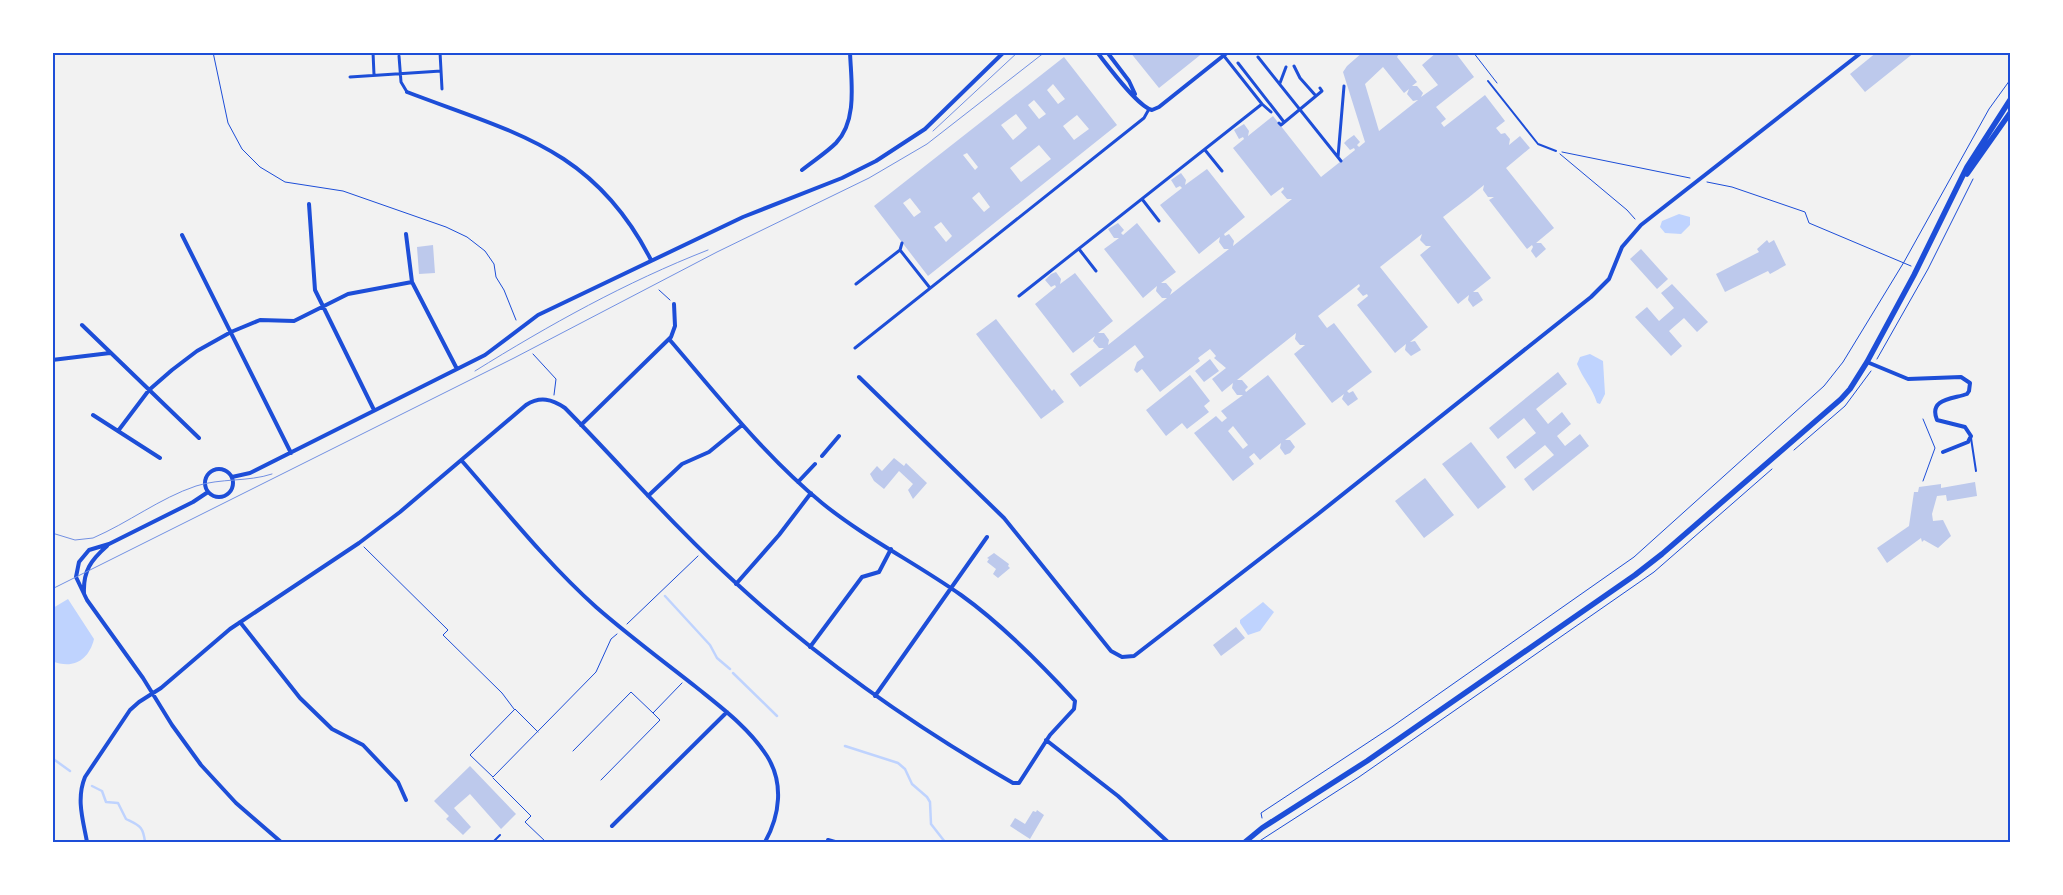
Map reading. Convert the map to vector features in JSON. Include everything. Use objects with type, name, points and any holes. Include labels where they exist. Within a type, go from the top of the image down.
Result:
[{"type":"main road","points":[[1246,842],[1270,823],[1368,761],[1662,554],[1841,399],[1867,362],[1979,146],[2010,100]]},
{"type":"main road","points":[[1959,186],[2010,113]]},
{"type":"street","points":[[373,52],[374,75]]},
{"type":"street","points":[[440,52],[442,89]]},
{"type":"street","points":[[802,170],[840,137],[849,119],[852,101],[850,52]]},
{"type":"street","points":[[232,477],[250,473],[485,355],[538,315],[743,217],[848,175],[886,155],[925,129],[1004,52]]},
{"type":"street","points":[[1097,52],[1125,88],[1149,109]]},
{"type":"street","points":[[1107,52],[1129,81],[1136,96]]},
{"type":"street","points":[[859,377],[1004,518],[1111,651],[1128,658],[1140,654],[1591,297],[1609,279],[1622,247],[1639,228],[1862,52]]},
{"type":"street","points":[[855,348],[1144,118],[1149,109],[1159,107],[1226,54],[1262,104],[1271,112]]},
{"type":"street","points":[[399,56],[403,88],[407,92],[530,139],[579,168],[602,188],[622,211],[637,234],[650,260]]},
{"type":"street","points":[[1254,62],[1258,57],[1341,161]]},
{"type":"street","points":[[1238,63],[1282,122],[1322,91],[1320,88]]},
{"type":"street","points":[[1294,66],[1300,78],[1316,96]]},
{"type":"street","points":[[1280,84],[1286,68]]},
{"type":"street","points":[[350,77],[441,71]]},
{"type":"street","points":[[1338,157],[1344,86]]},
{"type":"street","points":[[1019,296],[1262,104]]},
{"type":"street","points":[[1205,150],[1222,171]]},
{"type":"street","points":[[824,152],[829,157]]},
{"type":"street","points":[[1142,200],[1159,221]]},
{"type":"street","points":[[309,204],[314,290],[374,410]]},
{"type":"street","points":[[406,234],[412,282],[457,369]]},
{"type":"street","points":[[182,235],[291,452]]},
{"type":"street","points":[[856,284],[900,250],[902,243]]},
{"type":"street","points":[[1080,249],[1096,270]]},
{"type":"street","points":[[900,250],[930,288]]},
{"type":"street","points":[[118,431],[150,390],[184,359],[231,332],[260,320],[294,321],[348,294],[412,282]]},
{"type":"street","points":[[581,425],[669,339],[676,326],[674,304]]},
{"type":"street","points":[[82,325],[199,438]]},
{"type":"street","points":[[88,842],[80,804],[80,789],[85,777],[130,710],[153,694],[240,622],[359,542],[462,461],[526,405],[538,400],[552,400],[565,408],[702,551],[736,584],[810,647],[875,696],[945,743],[1016,784],[1021,781],[1046,740],[1074,709],[1075,701],[996,623],[951,588],[832,510],[798,482],[742,425],[669,339]]},
{"type":"street","points":[[52,360],[110,353]]},
{"type":"street","points":[[1867,362],[1908,379],[1961,376],[1970,382],[1969,391],[1964,395],[1942,400],[1937,406],[1935,414],[1940,421],[1965,427],[1970,436],[1968,442],[1943,452]]},
{"type":"street","points":[[92,415],[160,458]]},
{"type":"street","points":[[648,496],[682,464],[709,452],[742,425]]},
{"type":"street","points":[[822,456],[839,436]]},
{"type":"street","points":[[462,461],[565,576],[622,629],[727,712],[756,740],[774,770],[778,797],[776,815],[765,842]]},
{"type":"street","points":[[798,482],[815,464]]},
{"type":"street","points":[[212,470],[224,470],[232,477],[232,485],[228,493],[215,496],[208,492],[205,480],[212,470]]},
{"type":"street","points":[[208,492],[193,502],[109,544],[89,550],[79,562],[76,577],[84,595],[201,765],[236,803],[281,842]]},
{"type":"street","points":[[736,584],[779,535],[811,493]]},
{"type":"street","points":[[875,696],[987,537]]},
{"type":"street","points":[[84,595],[84,578],[87,568],[109,544]]},
{"type":"street","points":[[810,647],[862,577],[879,572],[891,549]]},
{"type":"street","points":[[240,622],[300,698],[332,729],[362,745],[398,782],[406,800]]},
{"type":"street","points":[[612,826],[727,712]]},
{"type":"street","points":[[1046,740],[1118,796],[1168,842]]},
{"type":"street","points":[[828,840],[835,842]]},
{"type":"lane","points":[[1488,80],[1538,144],[1556,150]]},
{"type":"lane","points":[[1970,436],[1976,471]]},
{"type":"lane","points":[[493,842],[500,835]]},
{"type":"path","points":[[213,52],[228,124],[242,149],[260,167],[285,182],[343,191],[446,227],[467,237],[485,251],[494,264],[496,277],[504,290],[516,320]]},
{"type":"path","points":[[1473,52],[1498,83]]},
{"type":"path","points":[[1261,813],[1393,726],[1634,557],[1832,376],[1843,362],[1904,262],[1989,109],[2010,80]]},
{"type":"path","points":[[1556,150],[1732,187],[1806,212],[1809,224],[1904,262]]},
{"type":"path","points":[[1556,150],[1627,210],[1635,219]]},
{"type":"path","points":[[1874,366],[1928,269],[1973,178]]},
{"type":"path","points":[[659,290],[674,304]]},
{"type":"path","points":[[533,354],[556,379],[552,400]]},
{"type":"path","points":[[1923,419],[1935,448],[1924,482]]},
{"type":"path","points":[[359,542],[448,630],[443,635],[502,693],[538,732]]},
{"type":"path","points":[[493,777],[596,672],[612,639],[702,551]]},
{"type":"path","points":[[653,713],[686,679]]},
{"type":"path","points":[[573,751],[631,692],[660,720],[601,780]]},
{"type":"path","points":[[515,709],[470,755],[531,816],[525,822],[546,842]]},
{"type":"water","points":[[1679,214],[1690,217],[1690,225],[1681,234],[1665,233],[1660,227],[1662,221]]},
{"type":"water","points":[[1590,354],[1603,361],[1605,394],[1600,404],[1597,403],[1577,364],[1580,357]]},
{"type":"water","points":[[68,599],[94,639],[84,658],[73,664],[60,664],[52,661],[53,608]]},
{"type":"water","points":[[1263,602],[1274,612],[1260,631],[1248,635],[1240,620]]},
{"type":"building","points":[[1130,52],[1204,52],[1159,88]]},
{"type":"building","points":[[1363,52],[1400,52],[1397,57],[1417,82],[1412,86],[1417,86],[1423,93],[1421,97],[1438,85],[1422,65],[1437,52],[1455,52],[1474,77],[1436,107],[1446,119],[1441,123],[1444,127],[1485,95],[1505,121],[1496,128],[1501,134],[1505,133],[1510,139],[1509,145],[1520,136],[1530,148],[1506,168],[1554,228],[1536,243],[1541,243],[1546,249],[1536,258],[1531,251],[1532,245],[1527,249],[1489,200],[1494,197],[1488,197],[1483,190],[1484,185],[1443,217],[1491,278],[1473,292],[1478,292],[1483,300],[1473,307],[1468,300],[1469,295],[1458,304],[1420,255],[1431,246],[1426,246],[1420,240],[1422,234],[1380,267],[1428,327],[1410,342],[1415,341],[1421,350],[1411,356],[1405,350],[1406,344],[1395,353],[1357,305],[1368,296],[1367,294],[1363,296],[1357,289],[1360,286],[1359,284],[1318,316],[1327,328],[1334,323],[1372,372],[1347,391],[1349,393],[1353,391],[1358,399],[1348,406],[1342,399],[1344,394],[1332,403],[1294,354],[1305,345],[1300,345],[1295,339],[1296,333],[1237,380],[1242,380],[1248,387],[1245,390],[1246,392],[1268,375],[1306,424],[1285,440],[1290,440],[1295,447],[1290,453],[1285,455],[1280,448],[1281,443],[1260,460],[1254,453],[1249,457],[1254,464],[1233,481],[1194,433],[1216,416],[1222,422],[1227,418],[1221,411],[1243,395],[1237,395],[1232,388],[1233,383],[1222,392],[1212,379],[1226,368],[1214,358],[1216,356],[1210,349],[1198,358],[1200,361],[1160,392],[1142,369],[1137,373],[1134,370],[1137,362],[1144,357],[1135,345],[1080,387],[1070,374],[1104,348],[1099,348],[1093,341],[1095,336],[1073,353],[1035,304],[1056,287],[1055,285],[1051,287],[1045,280],[1051,274],[1056,272],[1061,279],[1060,284],[1075,273],[1113,321],[1098,333],[1104,333],[1109,340],[1108,345],[1167,298],[1162,298],[1156,291],[1157,286],[1143,298],[1104,249],[1119,238],[1114,238],[1108,229],[1118,223],[1124,230],[1121,233],[1123,235],[1137,223],[1176,272],[1161,283],[1166,283],[1172,290],[1170,295],[1229,249],[1224,249],[1219,242],[1220,237],[1199,254],[1160,205],[1182,188],[1180,186],[1176,188],[1171,180],[1181,173],[1186,180],[1185,185],[1207,169],[1245,217],[1224,234],[1225,236],[1229,234],[1234,241],[1233,246],[1292,199],[1287,199],[1281,192],[1284,189],[1283,187],[1271,196],[1233,148],[1244,139],[1243,137],[1239,139],[1234,130],[1244,124],[1249,131],[1248,136],[1273,116],[1321,177],[1355,150],[1354,148],[1350,150],[1344,143],[1347,140],[1354,135],[1360,142],[1357,145],[1359,147],[1365,142],[1343,72]],"holes":[[[1383,67],[1404,93],[1409,89],[1407,94],[1413,101],[1418,100],[1379,131],[1365,84]],[[1233,426],[1248,445],[1243,449],[1228,431]]]},
{"type":"building","points":[[1877,52],[1915,52],[1865,92],[1850,74]]},
{"type":"building","points":[[1064,57],[1117,125],[928,276],[874,206]],"holes":[[[1053,84],[1065,99],[1058,104],[1047,90]],[[1034,100],[1046,114],[1039,119],[1028,105]],[[1016,114],[1027,128],[1013,140],[1001,125]],[[1077,115],[1089,129],[1074,140],[1063,126]],[[1039,145],[1051,159],[1021,182],[1010,168]],[[967,153],[978,167],[975,170],[963,155]],[[979,192],[990,207],[984,212],[972,198]],[[910,198],[921,212],[914,217],[903,203]],[[941,222],[952,236],[946,242],[934,227]]]},
{"type":"building","points":[[1767,240],[1769,243],[1774,240],[1786,265],[1770,274],[1768,271],[1725,292],[1716,274],[1759,252],[1757,249]]},
{"type":"building","points":[[433,245],[435,273],[419,274],[417,247]]},
{"type":"building","points":[[1641,249],[1668,279],[1657,289],[1630,259]]},
{"type":"building","points":[[1672,284],[1708,322],[1697,332],[1684,318],[1669,331],[1682,346],[1671,356],[1635,317],[1647,307],[1659,321],[1674,308],[1661,293]]},
{"type":"building","points":[[996,319],[1052,391],[1054,389],[1064,402],[1041,419],[976,334]]},
{"type":"building","points":[[1210,359],[1219,371],[1204,382],[1195,371]]},
{"type":"building","points":[[1558,372],[1567,384],[1536,409],[1548,424],[1562,412],[1571,424],[1557,436],[1565,446],[1580,434],[1589,446],[1533,491],[1524,479],[1554,455],[1545,445],[1515,469],[1506,457],[1536,433],[1524,418],[1498,439],[1489,428]]},
{"type":"building","points":[[1190,375],[1210,401],[1204,406],[1209,412],[1187,429],[1182,423],[1166,436],[1146,410]]},
{"type":"building","points":[[1471,442],[1506,487],[1478,509],[1442,464]]},
{"type":"building","points":[[894,458],[904,466],[906,463],[927,483],[913,499],[908,490],[913,484],[899,471],[884,489],[874,481],[870,474],[877,466],[882,471]]},
{"type":"building","points":[[1425,478],[1454,515],[1424,538],[1395,501]]},
{"type":"building","points":[[1975,482],[1977,496],[1947,501],[1946,495],[1937,496],[1932,514],[1933,521],[1943,520],[1951,536],[1938,548],[1924,540],[1922,542],[1921,538],[1887,563],[1877,548],[1909,526],[1914,492],[1918,492],[1919,487],[1941,484],[1941,488]]},
{"type":"building","points":[[994,553],[1009,564],[1010,568],[998,578],[993,574],[996,569],[987,562],[989,559],[987,558]]},
{"type":"building","points":[[1236,627],[1245,638],[1221,656],[1213,645]]},
{"type":"building","points":[[470,766],[516,814],[501,829],[470,794],[454,808],[471,827],[463,835],[446,819],[449,816],[434,801]]},
{"type":"building","points":[[1037,810],[1044,815],[1030,839],[1010,826],[1015,818],[1025,824],[1033,811],[1036,812]]},
{"type":"waterway","points":[[665,596],[710,645],[717,658],[730,669]]},
{"type":"waterway","points":[[733,673],[777,716]]},
{"type":"waterway","points":[[845,746],[898,763],[905,769],[912,784],[930,802],[931,824],[945,842]]},
{"type":"waterway","points":[[52,758],[70,771]]},
{"type":"waterway","points":[[92,786],[102,791],[106,802],[118,803],[126,819],[138,825],[142,830],[145,842]]},
{"type":"tram line","points":[[933,131],[1018,52]]},
{"type":"tram line","points":[[52,589],[514,358],[717,252],[869,178],[927,144],[1045,52]]},
{"type":"tram line","points":[[475,371],[588,305],[677,262],[708,250]]},
{"type":"tram line","points":[[52,533],[75,540],[93,538],[170,497],[196,486],[272,474]]}]
